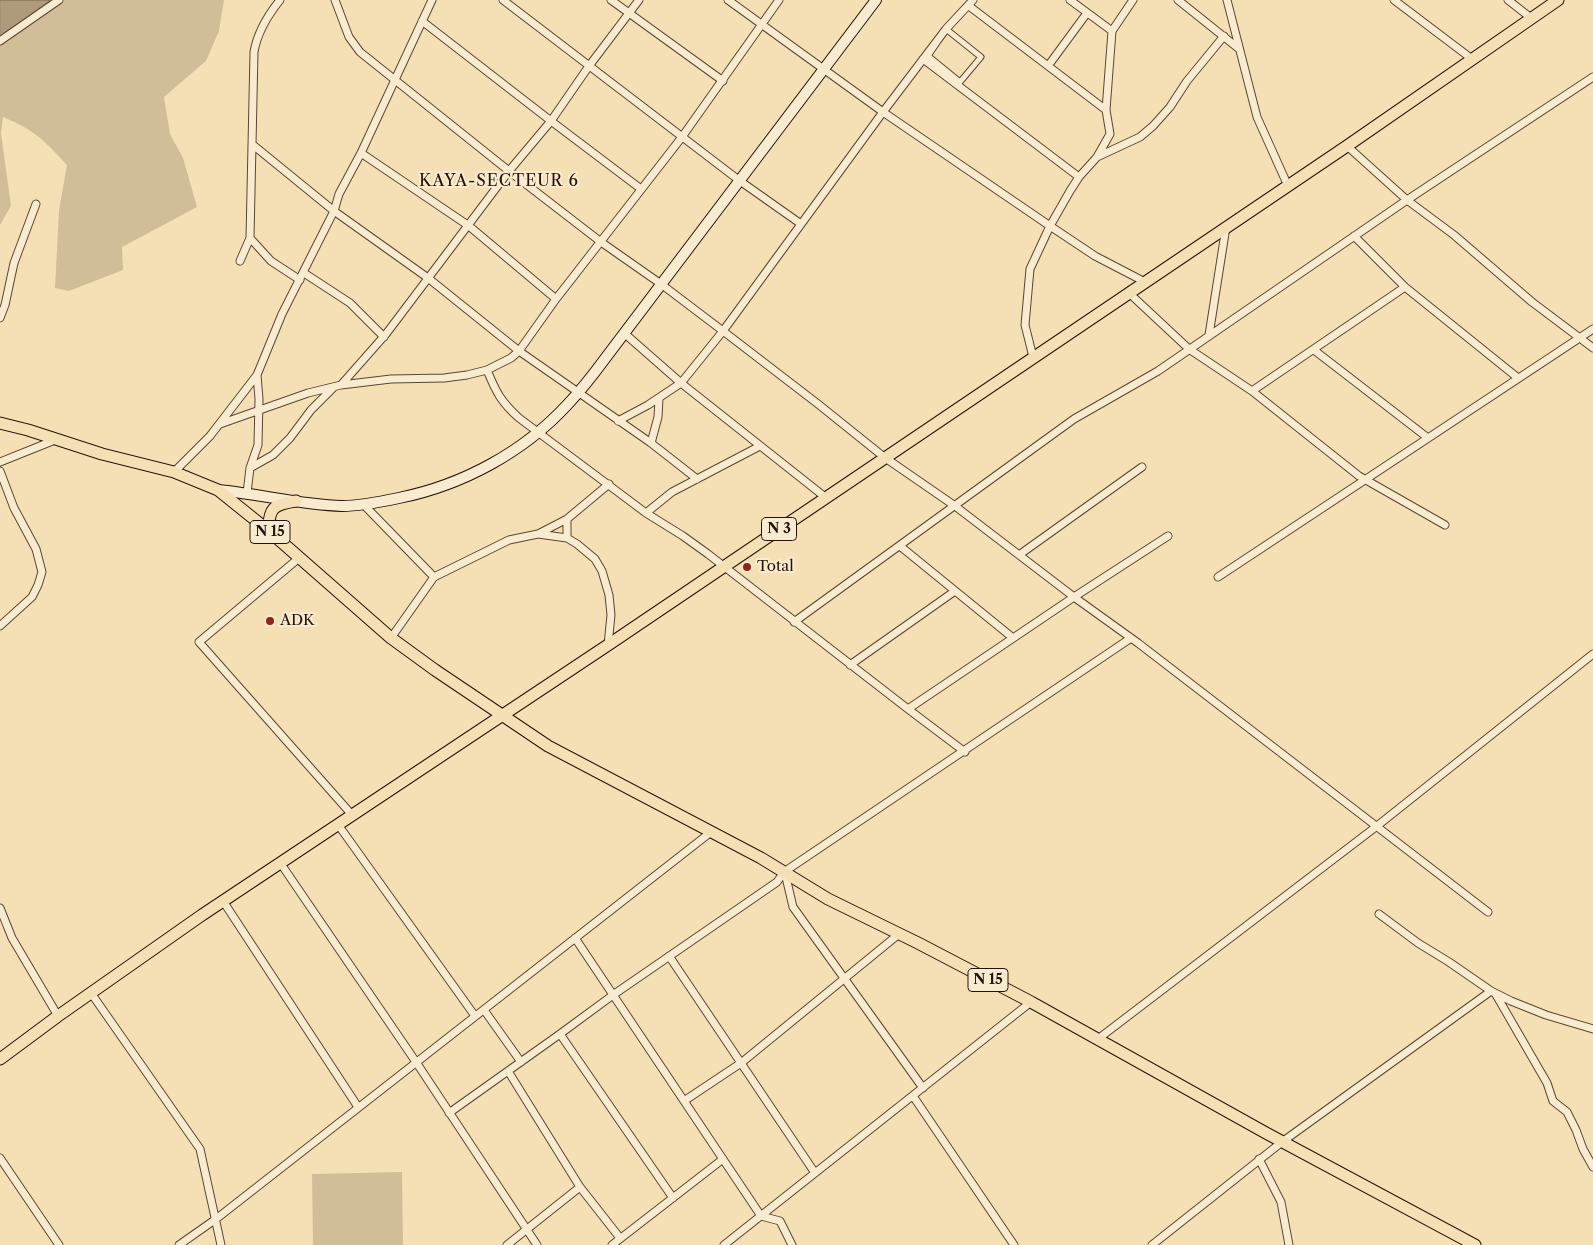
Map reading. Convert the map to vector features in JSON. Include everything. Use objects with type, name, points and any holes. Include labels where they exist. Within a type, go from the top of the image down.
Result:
[{"type":"main road","points":[[218,490],[328,505],[364,505],[412,495],[482,470],[538,433],[578,393],[876,0]]},
{"type":"main road","name":"N 3","points":[[0,1059],[58,1016],[223,901],[339,826],[608,645],[1347,146],[1558,0]]},
{"type":"main road","name":"N 15","points":[[0,423],[111,456],[174,472],[218,490],[269,531],[391,638],[548,746],[711,832],[784,872],[828,899],[1031,1002],[1282,1142],[1475,1245]]},
{"type":"main road","points":[[269,531],[270,513],[274,508],[283,503],[296,501]]},
{"type":"street","points":[[0,41],[59,0]]},
{"type":"street","points":[[240,261],[250,238],[253,145],[252,73],[255,45],[268,17],[280,0]]},
{"type":"street","points":[[334,0],[350,37],[360,52],[509,171],[601,242],[723,331],[884,457],[955,506],[1131,638],[1488,912]]},
{"type":"street","points":[[174,472],[210,436],[257,375],[279,322],[334,211],[339,194],[396,80],[432,0]]},
{"type":"street","points":[[503,0],[740,181],[801,224]]},
{"type":"street","points":[[611,0],[723,81]]},
{"type":"street","points":[[341,386],[384,337],[509,171],[551,121],[589,66],[640,0]]},
{"type":"street","points":[[728,0],[883,112],[1050,226],[1095,256],[1145,282]]},
{"type":"street","points":[[220,424],[308,393],[391,379],[444,378],[487,370],[504,362],[519,350],[556,299],[682,137],[780,0]]},
{"type":"street","points":[[1070,0],[1112,31]]},
{"type":"street","points":[[1033,357],[1024,325],[1030,269],[1050,226],[1079,178],[1097,157],[1110,134],[1106,110],[1112,31],[1133,0]]},
{"type":"street","points":[[1178,0],[1238,48]]},
{"type":"street","points":[[1227,0],[1257,117],[1288,186]]},
{"type":"street","points":[[1394,0],[1472,59]]},
{"type":"street","points":[[1508,0],[1532,18]]},
{"type":"street","points":[[618,421],[659,399],[681,383],[723,331],[923,59],[946,29],[971,3],[1048,66],[1106,110]]},
{"type":"street","points":[[1048,66],[1087,13]]},
{"type":"street","points":[[422,21],[642,189]]},
{"type":"street","points":[[946,29],[981,57],[960,82],[928,56],[946,29]]},
{"type":"street","points":[[1097,157],[1140,137],[1153,126],[1170,108],[1187,81],[1224,36]]},
{"type":"street","points":[[923,59],[1079,178]]},
{"type":"street","points":[[794,622],[1074,419],[1158,371],[1407,200],[1593,78]]},
{"type":"street","points":[[253,145],[334,211],[428,278],[519,350],[651,443],[697,479]]},
{"type":"street","points":[[1347,146],[1407,200],[1454,235],[1532,302],[1593,348]]},
{"type":"street","points":[[361,152],[469,226],[556,299]]},
{"type":"street","points":[[0,318],[5,305],[14,262],[36,204]]},
{"type":"street","points":[[1209,335],[1226,227]]},
{"type":"street","points":[[1354,236],[1405,287],[1518,378]]},
{"type":"street","points":[[250,238],[271,261],[302,276],[350,304],[384,337]]},
{"type":"street","points":[[1252,391],[1405,287]]},
{"type":"street","points":[[1129,293],[1189,349],[1252,391],[1365,479],[1446,525]]},
{"type":"street","points":[[1218,577],[1593,329]]},
{"type":"street","points":[[624,333],[681,383],[825,497]]},
{"type":"street","points":[[1314,350],[1428,438]]},
{"type":"street","points":[[487,370],[504,405],[538,433],[646,513],[683,536],[965,752]]},
{"type":"street","points":[[247,493],[250,468],[258,445],[260,411],[257,375]]},
{"type":"street","points":[[250,468],[273,455],[290,438],[311,410],[333,388]]},
{"type":"street","points":[[651,443],[658,417],[659,399]]},
{"type":"street","points":[[0,462],[56,439]]},
{"type":"street","points":[[646,513],[672,492],[760,446]]},
{"type":"street","points":[[1019,555],[1142,467]]},
{"type":"street","points":[[0,471],[14,508],[36,550],[42,572],[32,597],[0,626]]},
{"type":"street","points":[[391,638],[434,577],[509,540],[538,534],[567,519],[608,484]]},
{"type":"street","points":[[364,505],[434,577]]},
{"type":"street","points":[[567,519],[567,538]]},
{"type":"street","points":[[538,534],[567,538],[596,559],[602,571],[609,595],[611,615],[608,645]]},
{"type":"street","points":[[908,709],[1168,536]]},
{"type":"street","points":[[900,546],[1013,638]]},
{"type":"street","points":[[300,558],[199,642],[354,816]]},
{"type":"street","points":[[850,665],[955,591]]},
{"type":"street","points":[[449,1113],[613,994],[777,882],[784,872],[965,752],[1131,638]]},
{"type":"street","points":[[1098,1040],[1377,826],[1593,654]]},
{"type":"street","points":[[339,826],[475,1016]]},
{"type":"street","points":[[179,1245],[216,1219],[711,832]]},
{"type":"street","points":[[281,864],[416,1062],[537,1245]]},
{"type":"street","points":[[784,872],[793,908],[922,1088]]},
{"type":"street","points":[[223,901],[358,1107]]},
{"type":"street","points":[[0,908],[12,938],[58,1016]]},
{"type":"street","points":[[1379,914],[1418,943],[1493,992],[1546,1015],[1593,1029]]},
{"type":"street","points":[[684,1101],[741,1063],[899,934]]},
{"type":"street","points":[[575,938],[761,1216],[780,1221],[792,1245]]},
{"type":"street","points":[[669,956],[815,1173]]},
{"type":"street","points":[[1152,1245],[1282,1142],[1493,992]]},
{"type":"street","points":[[1493,992],[1548,1082],[1553,1101],[1567,1112],[1576,1130],[1582,1150],[1593,1167]]},
{"type":"street","points":[[91,993],[200,1149],[222,1245]]},
{"type":"street","points":[[724,1245],[1031,1002]]},
{"type":"street","points":[[484,1010],[521,1062]]},
{"type":"street","points":[[560,1034],[673,1198]]},
{"type":"street","points":[[508,1071],[580,1188],[620,1238]]},
{"type":"street","points":[[913,1096],[1014,1245]]},
{"type":"street","points":[[0,1158],[59,1245]]},
{"type":"street","points":[[612,1245],[723,1159]]},
{"type":"street","points":[[1259,1160],[1281,1202],[1289,1245]]},
{"type":"street","points":[[507,1245],[580,1188]]},
{"type":"shaded area","points":[[0,0],[51,0],[0,36]]},
{"type":"shaded area","points":[[51,0],[224,0],[219,31],[206,61],[164,97],[170,134],[183,158],[197,207],[122,247],[123,270],[69,291],[55,288],[59,210],[67,165],[38,136],[23,126],[3,117],[1,133],[11,206],[0,225],[0,36]]},
{"type":"shaded area","points":[[402,1172],[403,1245],[313,1245],[312,1174]]},
{"type":"place","name":"Total","points":[[747,567]]},
{"type":"place","name":"ADK","points":[[270,621]]},
{"type":"district","name":"KAYA-SECTEUR 6","points":[[499,181]]}]
